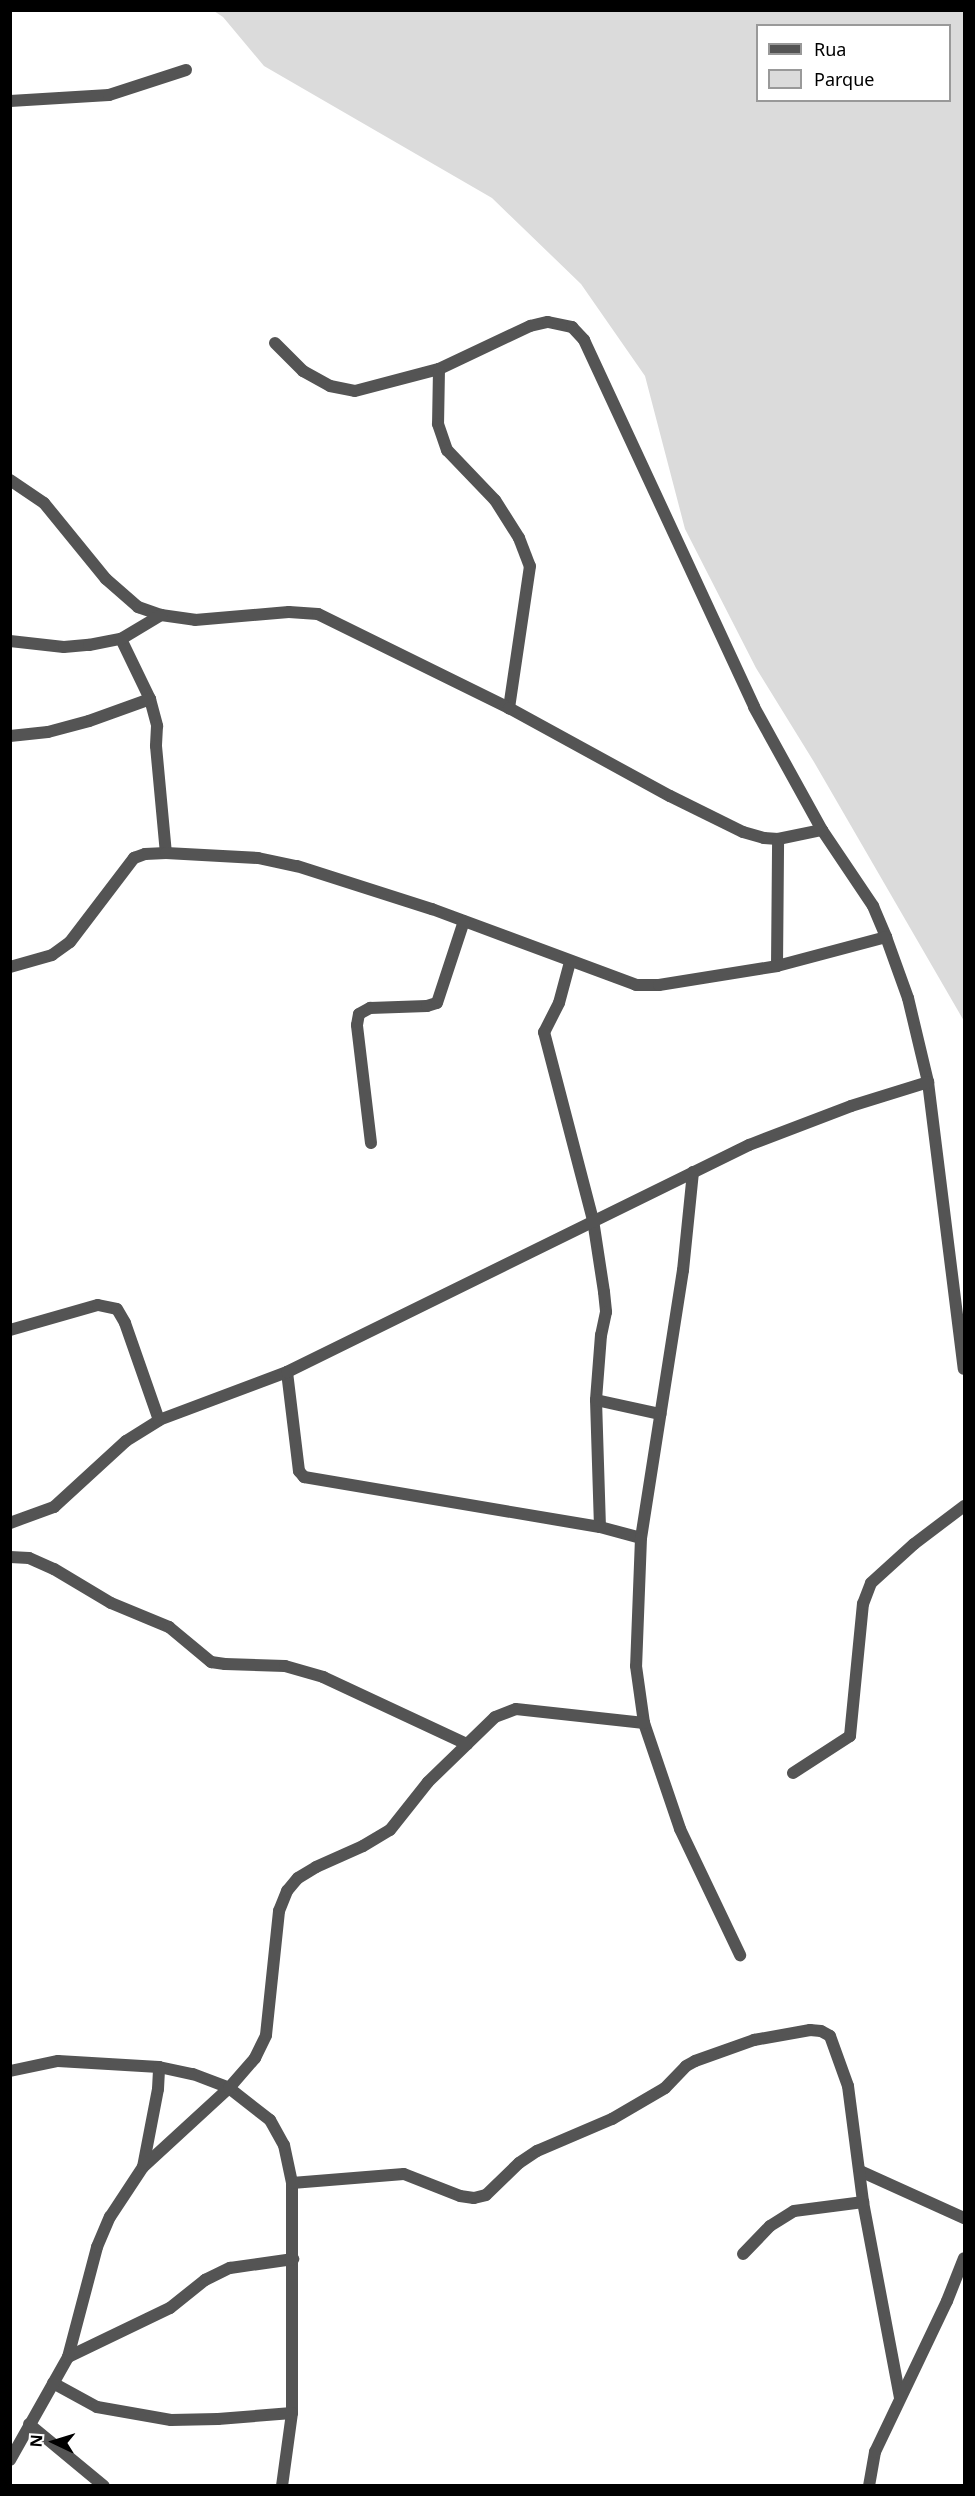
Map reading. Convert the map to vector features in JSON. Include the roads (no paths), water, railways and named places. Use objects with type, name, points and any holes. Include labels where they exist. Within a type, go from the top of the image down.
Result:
[{"type":"street","points":[[10,101],[109,95],[186,70]]},
{"type":"street","points":[[275,343],[303,371],[330,386],[355,391],[439,369],[530,326],[548,322],[572,327],[584,340],[754,707],[822,830],[873,906],[886,937],[908,998],[928,1082],[964,1369]]},
{"type":"street","points":[[439,369],[438,424],[447,450],[495,500],[519,538],[530,566],[509,708]]},
{"type":"street","points":[[10,480],[44,503],[121,594],[138,608],[161,615],[195,620],[289,612],[318,614],[509,708],[670,796],[743,832],[764,838],[778,838],[822,830]]},
{"type":"street","points":[[10,641],[64,647],[120,639],[161,615]]},
{"type":"street","points":[[120,639],[150,699],[157,726],[156,746],[166,853]]},
{"type":"street","points":[[10,736],[48,732],[89,721],[150,699]]},
{"type":"street","points":[[777,966],[778,838]]},
{"type":"street","points":[[10,967],[52,955],[70,942],[134,858],[145,854],[166,853],[258,858],[297,866],[464,921],[570,963],[636,985],[659,985],[777,966],[886,937]]},
{"type":"street","points":[[371,1143],[357,1025],[359,1014],[370,1008],[428,1006],[437,1003],[464,921]]},
{"type":"street","points":[[570,963],[559,1003],[544,1032],[544,1043],[593,1220],[606,1312],[601,1335],[596,1401],[600,1527]]},
{"type":"street","points":[[10,1523],[54,1507],[126,1441],[159,1420],[287,1372],[749,1145],[851,1106],[928,1082]]},
{"type":"street","points":[[693,1172],[683,1270],[641,1538],[636,1666],[644,1723],[680,1829],[740,1955]]},
{"type":"street","points":[[10,1330],[98,1305],[117,1309],[125,1323],[159,1420]]},
{"type":"street","points":[[287,1372],[299,1471],[304,1478],[600,1527],[641,1538]]},
{"type":"street","points":[[596,1401],[660,1414]]},
{"type":"street","points":[[793,1773],[850,1736],[863,1604],[871,1583],[914,1544],[964,1506]]},
{"type":"street","points":[[10,1557],[29,1558],[54,1569],[111,1603],[169,1627],[211,1662],[301,1669],[467,1744]]},
{"type":"street","points":[[10,2460],[68,2357],[98,2247],[110,2217],[143,2167],[229,2088],[255,2058],[266,2035],[279,1911],[287,1891],[298,1878],[390,1830],[428,1782],[495,1717],[516,1709],[644,1723]]},
{"type":"street","points":[[292,2182],[404,2174],[460,2196],[474,2199],[486,2195],[519,2163],[537,2151],[612,2119],[665,2088],[686,2066],[695,2061],[754,2040],[810,2030],[821,2031],[830,2036],[835,2046],[848,2086],[863,2202],[900,2397]]},
{"type":"street","points":[[10,2071],[58,2061],[159,2067],[193,2074],[229,2088],[270,2120],[284,2145],[292,2182],[292,2413],[282,2486]]},
{"type":"street","points":[[143,2167],[158,2089],[159,2067]]},
{"type":"street","points":[[860,2171],[964,2218]]},
{"type":"street","points":[[743,2254],[770,2226],[794,2211],[863,2202]]},
{"type":"street","points":[[869,2486],[875,2452],[947,2301],[964,2258]]},
{"type":"street","points":[[68,2357],[170,2308],[205,2280],[230,2268],[293,2259]]},
{"type":"street","points":[[53,2384],[97,2407],[171,2420],[292,2413]]},
{"type":"street","points":[[30,2424],[104,2486]]}]
